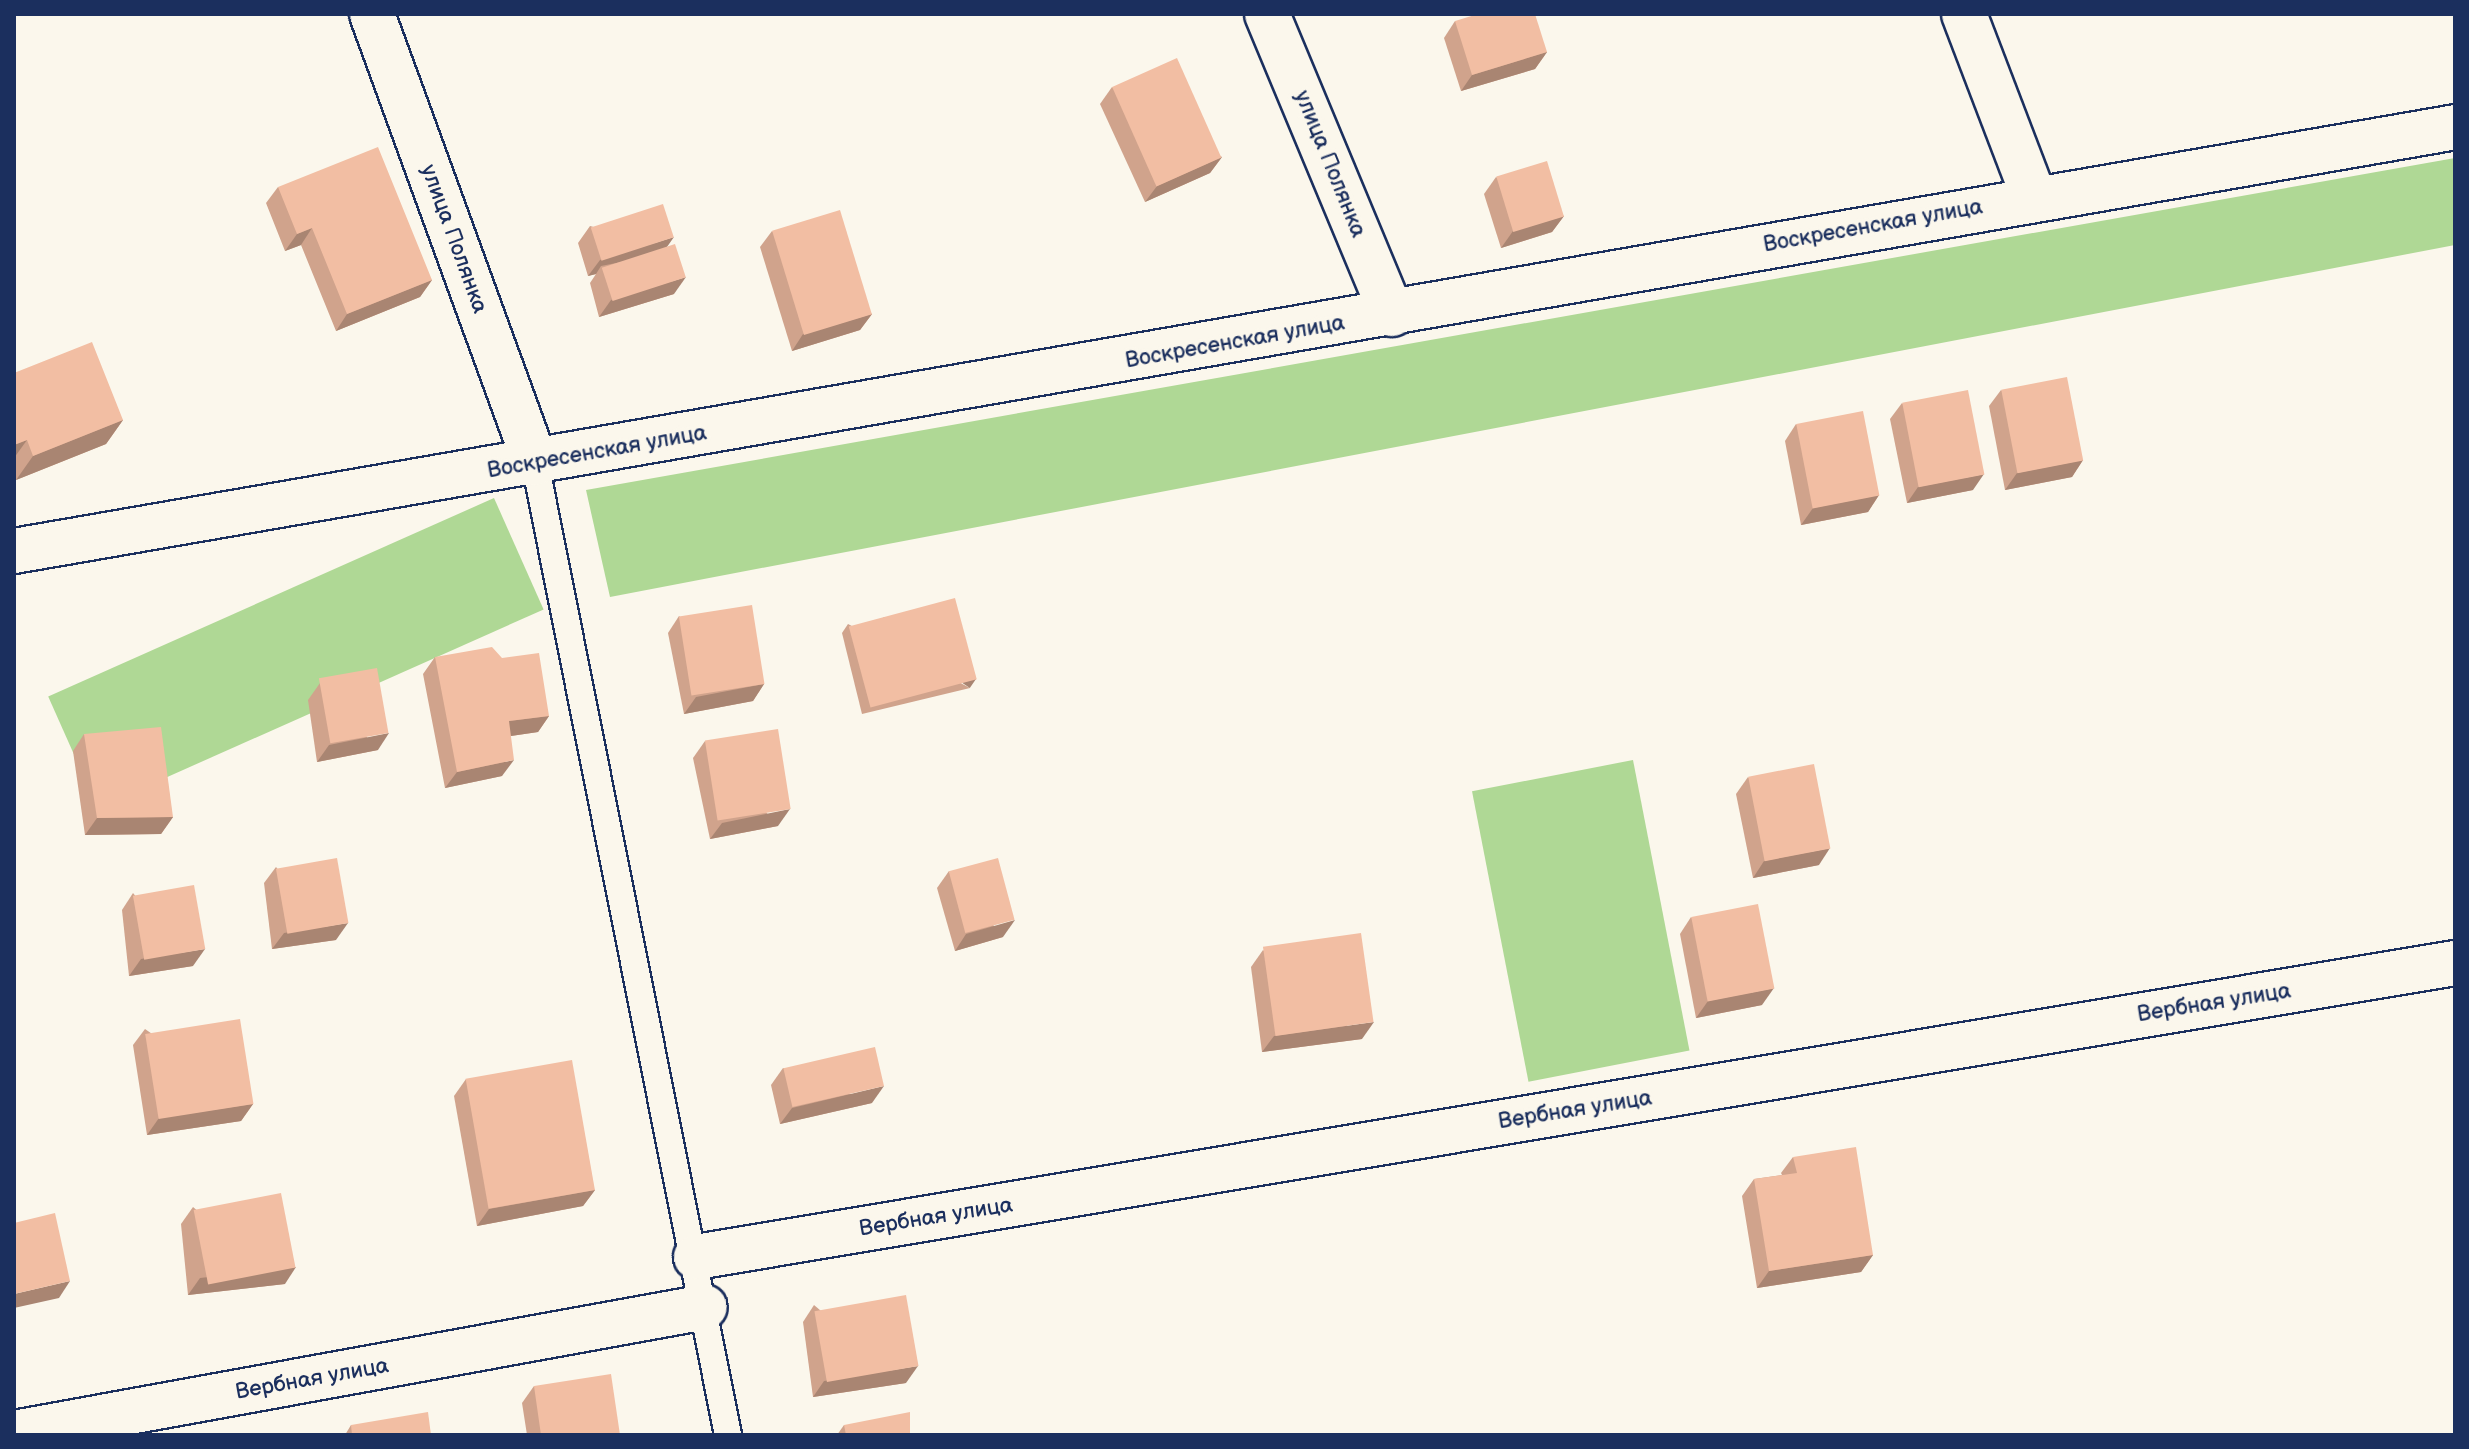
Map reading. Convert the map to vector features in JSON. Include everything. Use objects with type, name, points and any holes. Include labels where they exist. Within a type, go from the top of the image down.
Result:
[{"type":"street","name":"улица Полянка","points":[[372,14],[535,463]]},
{"type":"street","name":"улица Полянка","points":[[1267,14],[1392,314]]},
{"type":"street","points":[[1964,14],[2034,197]]},
{"type":"street","name":"Воскресенская улица","points":[[14,551],[1392,314],[2034,197],[2455,127]]},
{"type":"street","name":"Вербная улица","points":[[696,1257],[2455,963]]},
{"type":"street","name":"Вербная улица","points":[[14,1433],[705,1307]]},
{"type":"lane","points":[[535,463],[696,1257],[728,1435]]},
{"type":"green space","points":[[2455,158],[2455,245],[610,597],[586,490]]},
{"type":"green space","points":[[494,498],[544,609],[98,808],[48,696]]},
{"type":"green space","points":[[1633,760],[1689,1051],[1528,1082],[1472,791]]},
{"type":"building","points":[[1478,14],[1535,14],[1547,52],[1472,75],[1455,21]]},
{"type":"building","points":[[1177,58],[1221,158],[1156,186],[1112,87]]},
{"type":"building","points":[[378,147],[432,280],[347,314],[312,228],[297,234],[278,187]]},
{"type":"building","points":[[1547,161],[1564,216],[1513,232],[1496,176]]},
{"type":"building","points":[[663,204],[674,237],[602,261],[591,227]]},
{"type":"building","points":[[840,210],[872,314],[804,335],[772,231]]},
{"type":"building","points":[[675,244],[686,277],[613,301],[602,268]]},
{"type":"building","points":[[92,342],[123,420],[33,456],[27,440],[14,445],[14,373]]},
{"type":"building","points":[[2067,377],[2083,460],[2017,473],[2001,390]]},
{"type":"building","points":[[1968,390],[1984,474],[1919,487],[1902,403]]},
{"type":"building","points":[[1863,411],[1879,495],[1813,508],[1796,424]]},
{"type":"building","points":[[955,598],[977,679],[870,708],[849,626]]},
{"type":"building","points":[[752,605],[765,684],[691,696],[679,617]]},
{"type":"building","points":[[492,647],[502,658],[539,653],[549,716],[509,721],[514,760],[457,772],[435,657]]},
{"type":"building","points":[[377,668],[388,733],[330,743],[319,678]]},
{"type":"building","points":[[161,727],[173,817],[97,818],[84,734]]},
{"type":"building","points":[[778,729],[791,809],[718,821],[705,741]]},
{"type":"building","points":[[1814,764],[1830,848],[1765,861],[1748,777]]},
{"type":"building","points":[[337,858],[348,923],[287,934],[276,869]]},
{"type":"building","points":[[998,858],[1015,920],[965,933],[949,871]]},
{"type":"building","points":[[194,885],[205,949],[144,960],[133,896]]},
{"type":"building","points":[[1758,904],[1774,988],[1708,1001],[1691,917]]},
{"type":"building","points":[[1361,933],[1374,1022],[1275,1036],[1263,947]]},
{"type":"building","points":[[240,1019],[253,1104],[159,1119],[145,1034]]},
{"type":"building","points":[[875,1047],[884,1086],[792,1107],[783,1068]]},
{"type":"building","points":[[572,1060],[595,1190],[489,1209],[466,1079]]},
{"type":"building","points":[[1856,1147],[1873,1255],[1769,1271],[1754,1179],[1797,1173],[1793,1157]]},
{"type":"building","points":[[281,1193],[296,1268],[208,1285],[194,1210]]},
{"type":"building","points":[[55,1213],[70,1281],[14,1294],[14,1223]]},
{"type":"building","points":[[906,1295],[919,1366],[827,1382],[814,1311]]},
{"type":"building","points":[[611,1374],[620,1435],[541,1435],[534,1386]]},
{"type":"building","points":[[428,1412],[431,1435],[352,1435],[351,1425]]},
{"type":"building","points":[[910,1412],[910,1435],[846,1435],[844,1425]]}]
